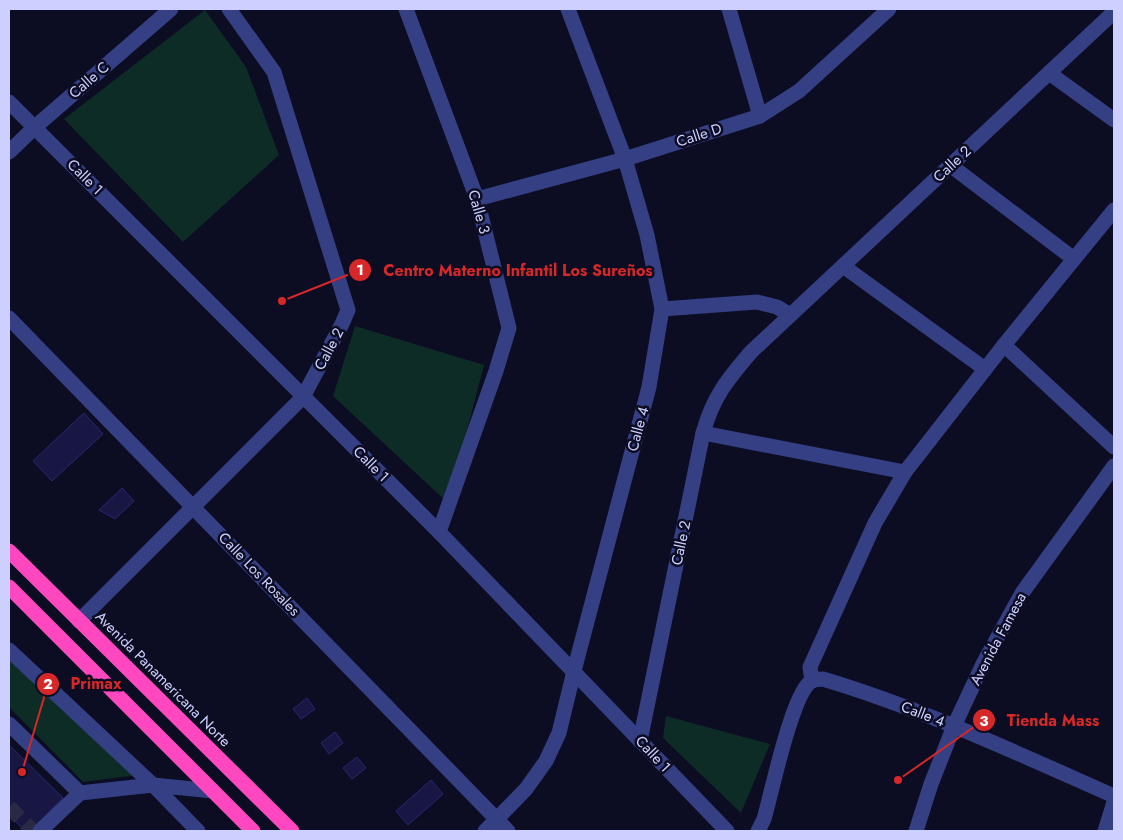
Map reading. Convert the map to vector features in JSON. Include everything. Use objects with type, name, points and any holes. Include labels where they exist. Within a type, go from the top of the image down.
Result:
[{"type":"highway","name":"Avenida Panamericana Norte","points":[[9,551],[292,831]]},
{"type":"highway","points":[[9,588],[253,831]]},
{"type":"street","name":"Calle C","points":[[9,152],[35,127],[171,9]]},
{"type":"street","name":"Calle 2","points":[[79,622],[303,397],[348,310],[274,72],[229,9]]},
{"type":"street","name":"Calle 3","points":[[406,9],[476,199],[509,328],[496,371],[439,532]]},
{"type":"street","name":"Calle 4","points":[[485,831],[526,789],[546,761],[559,733],[649,388],[662,309],[647,235],[625,159],[568,9]]},
{"type":"street","points":[[729,9],[760,116]]},
{"type":"street","name":"Calle D","points":[[476,199],[625,159],[760,116],[798,91],[889,9]]},
{"type":"street","name":"Calle 2","points":[[640,741],[703,433],[714,399],[751,352],[1114,12]]},
{"type":"street","points":[[1050,73],[1114,120]]},
{"type":"street","name":"Calle 1","points":[[9,102],[439,532],[727,831]]},
{"type":"street","points":[[950,165],[1074,258]]},
{"type":"street","points":[[758,831],[768,804],[791,721],[805,688],[812,681],[810,667],[875,523],[905,472],[1004,345],[1114,210]]},
{"type":"street","points":[[843,266],[985,370]]},
{"type":"street","points":[[662,309],[757,302],[777,307],[790,315]]},
{"type":"street","name":"Calle Los Rosales","points":[[9,318],[508,831]]},
{"type":"street","points":[[1004,345],[1114,448]]},
{"type":"street","points":[[703,433],[905,472]]},
{"type":"street","name":"Avenida Famesa","points":[[916,831],[954,726],[984,662],[1022,593],[1114,466]]},
{"type":"street","points":[[9,650],[153,785],[198,831]]},
{"type":"street","name":"Calle 4","points":[[812,681],[824,679],[860,690],[954,726],[1114,796]]},
{"type":"street","points":[[9,724],[80,793]]},
{"type":"street","points":[[35,831],[80,793],[153,785],[213,791]]},
{"type":"street","points":[[1105,831],[1114,802]]},
{"type":"green space","points":[[205,10],[246,67],[279,155],[183,242],[64,119]]},
{"type":"green space","points":[[355,326],[484,365],[448,503],[333,396]]},
{"type":"green space","points":[[10,657],[138,775],[83,782],[9,707]]},
{"type":"green space","points":[[666,716],[770,744],[741,813],[663,738]]},
{"type":"building","points":[[84,413],[103,434],[52,481],[33,461]]},
{"type":"building","points":[[122,488],[134,501],[115,519],[99,510]]},
{"type":"building","points":[[307,698],[315,709],[301,719],[293,709]]},
{"type":"building","points":[[335,732],[343,743],[329,754],[321,743]]},
{"type":"building","points":[[9,745],[63,798],[30,831],[25,831],[9,815]]},
{"type":"building","points":[[357,757],[366,768],[352,779],[343,768]]},
{"type":"building","points":[[431,780],[443,794],[408,825],[396,811]]},
{"type":"tunnel","points":[[9,807],[32,830]]},
{"type":"place","name":"Centro Materno Infantil Los Sureños","points":[[282,301]]},
{"type":"place","name":"Primax","points":[[22,772]]},
{"type":"place","name":"Tienda Mass","points":[[898,780]]}]
